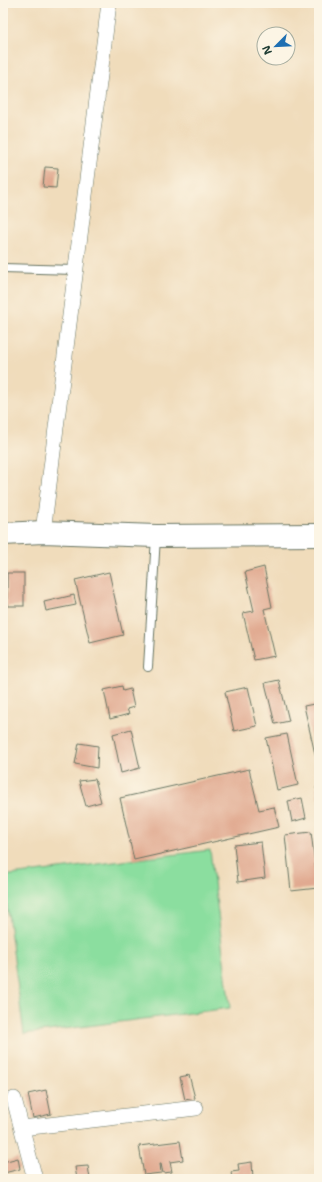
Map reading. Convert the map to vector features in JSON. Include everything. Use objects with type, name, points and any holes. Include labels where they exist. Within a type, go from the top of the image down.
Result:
[{"type":"main road","points":[[3,534],[42,532],[156,536],[319,535]]},
{"type":"street","points":[[42,532],[109,3]]},
{"type":"street","points":[[14,1099],[35,1179]]},
{"type":"street","points":[[22,1128],[196,1108]]},
{"type":"lane","points":[[3,268],[75,270]]},
{"type":"lane","points":[[148,667],[156,536]]},
{"type":"green space","points":[[210,850],[230,1008],[24,1034],[3,876]]},
{"type":"building","points":[[45,167],[58,168],[56,188],[43,187]]},
{"type":"building","points":[[264,567],[272,607],[264,609],[275,656],[254,660],[243,613],[254,611],[245,572]]},
{"type":"building","points":[[109,572],[123,635],[90,643],[75,580]]},
{"type":"building","points":[[7,573],[24,573],[24,606],[7,606]]},
{"type":"building","points":[[74,595],[76,605],[46,611],[44,602]]},
{"type":"building","points":[[3,601],[6,601],[6,610],[3,610]]},
{"type":"building","points":[[279,680],[289,721],[275,724],[265,683]]},
{"type":"building","points":[[122,686],[123,691],[130,689],[134,707],[127,709],[129,714],[110,719],[104,690]]},
{"type":"building","points":[[248,687],[257,726],[234,731],[225,692]]},
{"type":"building","points":[[319,703],[319,766],[318,767],[304,706]]},
{"type":"building","points":[[131,729],[140,768],[121,773],[113,734]]},
{"type":"building","points":[[287,734],[298,785],[277,790],[266,738]]},
{"type":"building","points":[[79,743],[98,746],[97,768],[75,764]]},
{"type":"building","points":[[249,769],[259,810],[274,807],[279,827],[134,860],[120,798]]},
{"type":"building","points":[[95,779],[101,802],[86,806],[79,781]]},
{"type":"building","points":[[316,787],[319,787],[319,800],[318,800]]},
{"type":"building","points":[[302,798],[306,818],[292,822],[288,801]]},
{"type":"building","points":[[311,832],[318,888],[291,891],[285,835]]},
{"type":"building","points":[[261,842],[265,878],[238,882],[234,845]]},
{"type":"building","points":[[189,1075],[195,1098],[185,1100],[180,1077]]},
{"type":"building","points":[[46,1090],[51,1114],[33,1118],[28,1094]]},
{"type":"building","points":[[180,1141],[183,1160],[170,1162],[172,1172],[163,1173],[160,1164],[161,1173],[144,1175],[139,1146]]},
{"type":"building","points":[[18,1158],[20,1169],[4,1173],[3,1162]]},
{"type":"building","points":[[252,1162],[253,1179],[232,1179],[231,1172],[239,1171],[238,1164]]},
{"type":"building","points":[[88,1166],[90,1179],[77,1179],[75,1167]]}]
